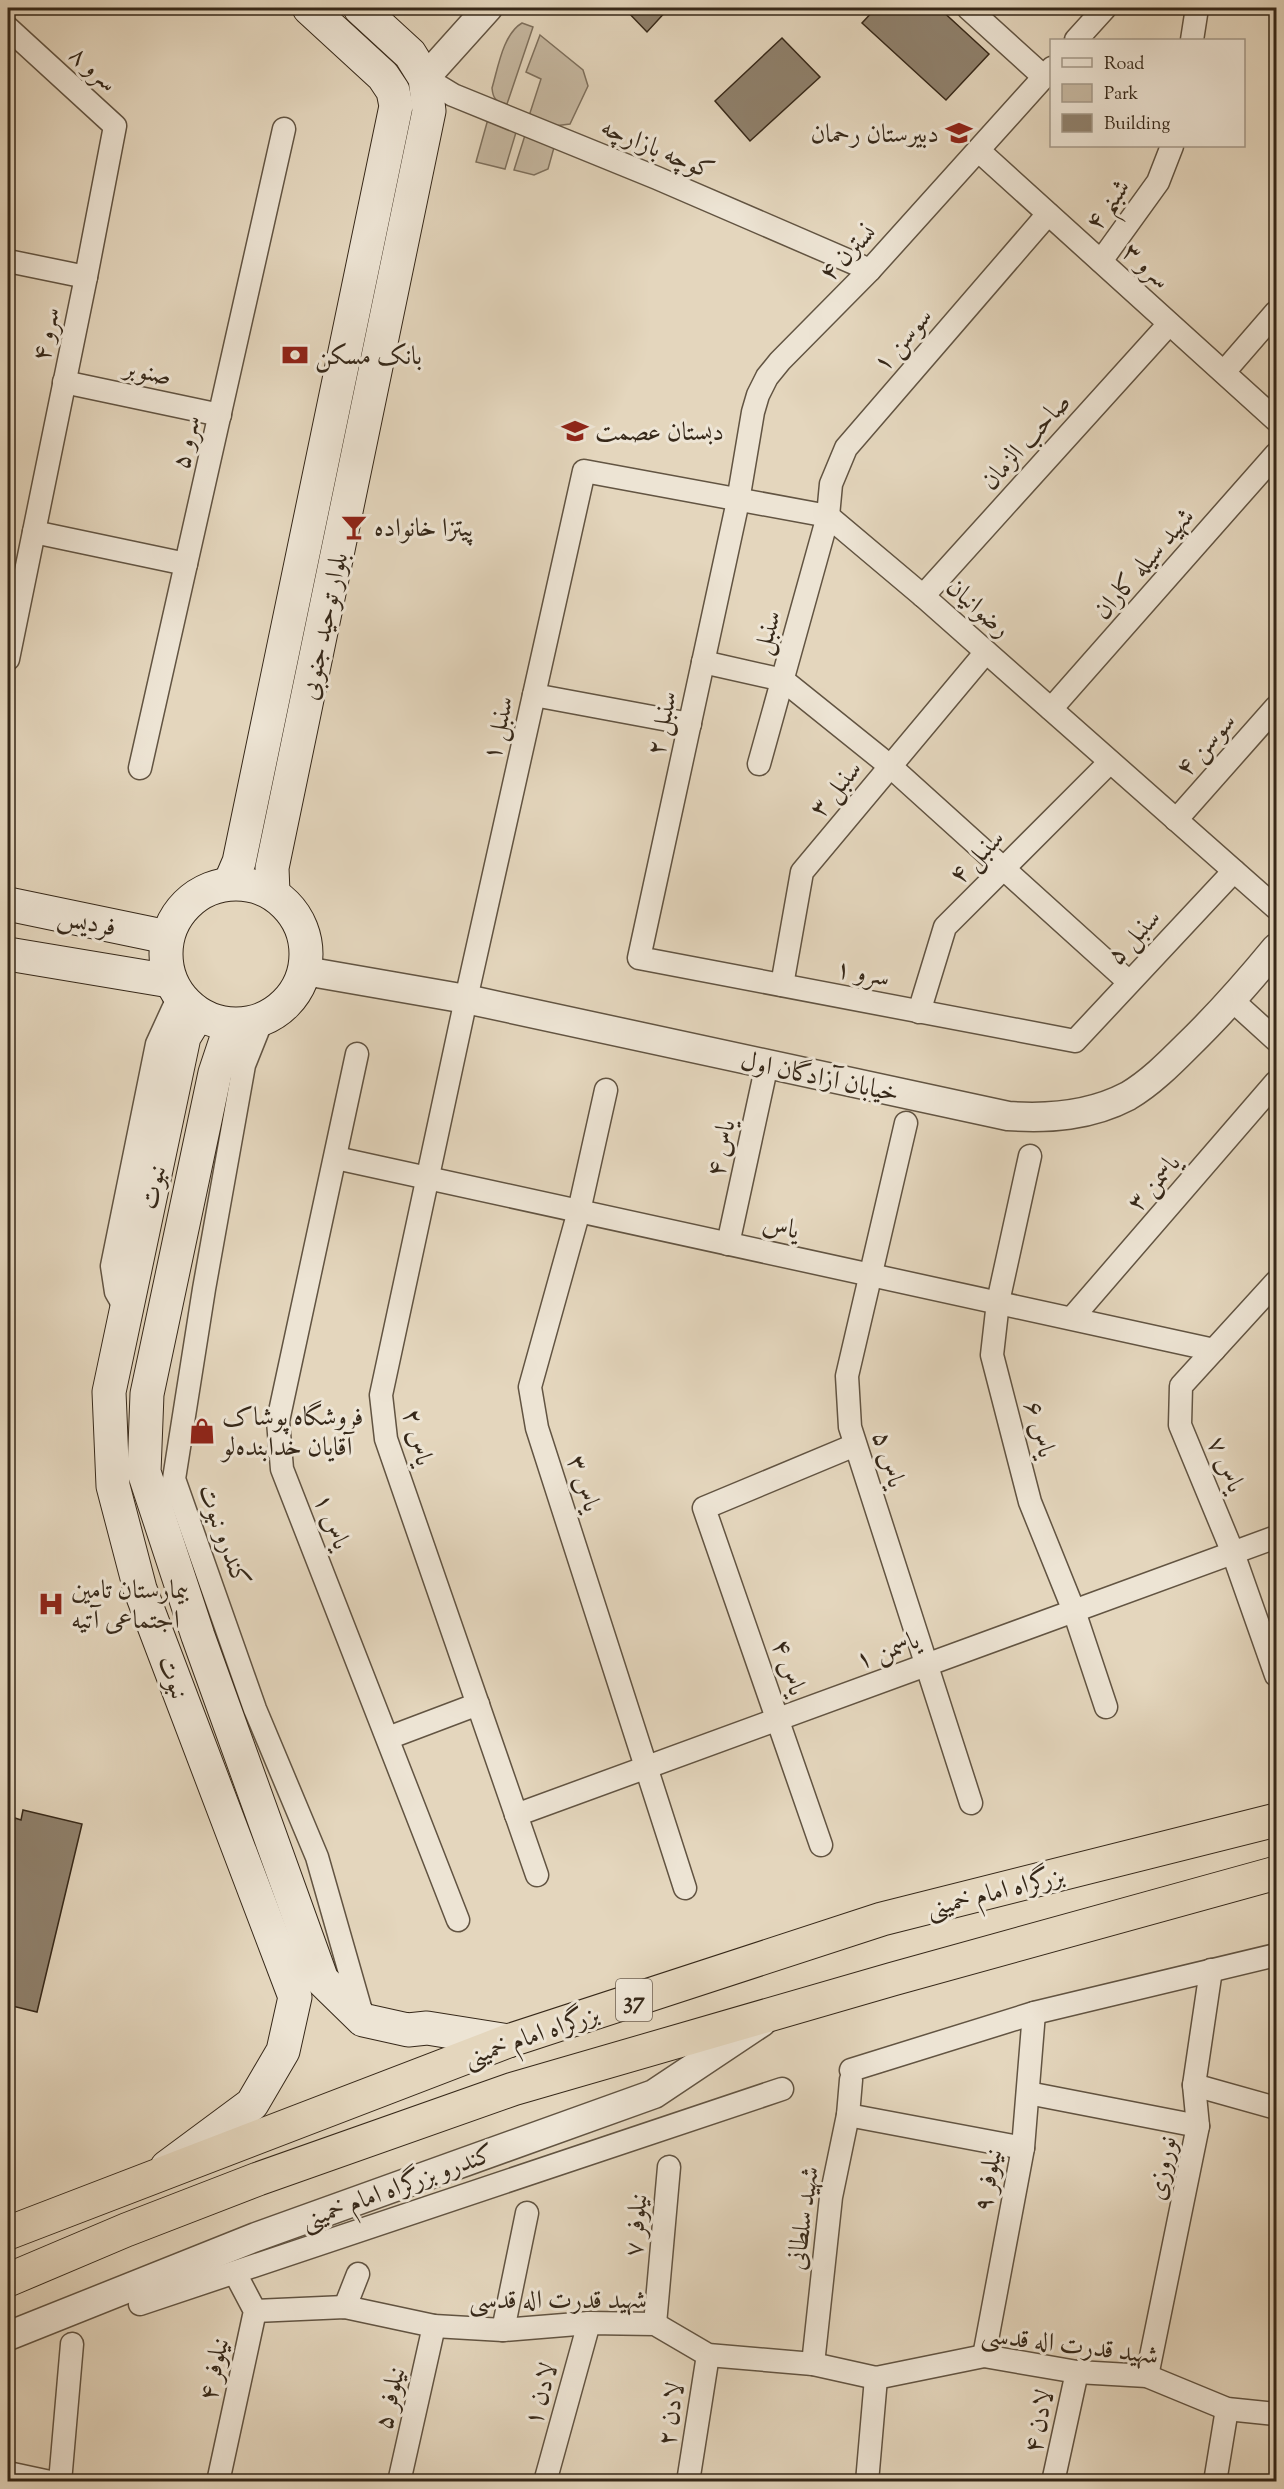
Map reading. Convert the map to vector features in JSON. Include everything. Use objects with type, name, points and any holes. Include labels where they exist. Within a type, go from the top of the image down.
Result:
[{"type":"highway","name":"بزرگراه امام خمینی","points":[[8,2233],[508,2041],[882,1919],[1267,1825]]},
{"type":"highway","name":"بزرگراه امام خمینی","points":[[8,2280],[126,2230],[258,2179],[513,2089],[1271,1873]]},
{"type":"main road","points":[[309,8],[383,76],[393,90],[424,78],[410,54],[360,8]]},
{"type":"main road","name":"بلوار توحید جنوبی","points":[[273,893],[272,868],[426,132],[429,111],[424,78]]},
{"type":"main road","name":"بلوار توحید جنوبی","points":[[230,883],[239,862],[393,127],[396,106],[393,90]]},
{"type":"main road","points":[[8,954],[182,997],[247,1022],[282,1008],[296,991],[305,970],[306,948],[301,927],[290,908],[273,893],[252,885],[230,883],[209,888],[190,900],[175,916],[167,937],[165,959],[182,997]]},
{"type":"main road","name":"فردیس","points":[[8,904],[167,937]]},
{"type":"main road","name":"نبوت","points":[[157,2174],[252,2104],[283,2051],[295,1996],[140,1589],[113,1486],[109,1392],[184,1037],[182,997]]},
{"type":"main road","name":"نبوت","points":[[247,1022],[215,1074],[147,1394],[144,1472],[198,1636],[322,1980],[363,2020],[408,2030],[427,2028],[508,2041]]},
{"type":"street","points":[[424,78],[488,8]]},
{"type":"street","points":[[968,8],[1048,73]]},
{"type":"street","points":[[1077,39],[1105,8]]},
{"type":"street","points":[[1192,39],[1197,8]]},
{"type":"street","name":"سرو ۸","points":[[8,28],[115,126]]},
{"type":"street","name":"نسترن ۴","points":[[738,501],[753,412],[767,377],[870,270],[1048,73]]},
{"type":"street","name":"کوچه بازارچه","points":[[424,78],[453,95],[657,178],[870,270]]},
{"type":"street","name":"سرو ۴","points":[[8,659],[14,597],[34,532],[115,126]]},
{"type":"street","name":"سرو ۵","points":[[140,768],[284,129]]},
{"type":"street","name":"شبنم ۴","points":[[1101,261],[1158,182],[1172,147]]},
{"type":"street","name":"سرو ۳","points":[[979,151],[1276,420]]},
{"type":"street","name":"سوسن ۱","points":[[828,516],[831,484],[846,448],[1048,214]]},
{"type":"street","points":[[8,261],[86,278]]},
{"type":"street","points":[[1224,372],[1276,312]]},
{"type":"street","name":"صاحب الزمان","points":[[923,596],[1169,324]]},
{"type":"street","name":"صنوبر","points":[[64,382],[220,415]]},
{"type":"street","name":"شهید سیله کاران","points":[[1052,709],[1276,454]]},
{"type":"street","name":"سنبل ۱","points":[[466,999],[584,471],[738,501]]},
{"type":"street","points":[[738,501],[828,516]]},
{"type":"street","name":"سنبل ۲","points":[[639,958],[738,501]]},
{"type":"street","name":"رضوانیان","points":[[828,516],[923,596],[1276,908]]},
{"type":"street","name":"سنبل","points":[[759,764],[828,516]]},
{"type":"street","points":[[34,532],[186,564]]},
{"type":"street","name":"سنبل ۳","points":[[782,985],[802,872],[986,652]]},
{"type":"street","points":[[703,662],[783,680],[890,766],[1002,870],[1129,982]]},
{"type":"street","points":[[534,695],[690,724]]},
{"type":"street","name":"سوسن ۴","points":[[1176,820],[1276,707]]},
{"type":"street","name":"سنبل ۴","points":[[919,1012],[945,927],[1110,762]]},
{"type":"street","name":"سنبل ۵","points":[[1075,1041],[1234,871]]},
{"type":"street","name":"خیابان آزادگان اول","points":[[305,970],[466,999],[1008,1116],[1046,1118],[1086,1112],[1128,1095],[1164,1069],[1233,1001],[1276,948]]},
{"type":"street","name":"سرو ۱","points":[[639,958],[1075,1041]]},
{"type":"street","name":"یاس ۲","points":[[466,999],[381,1395],[386,1439],[537,1875]]},
{"type":"street","points":[[1233,1001],[1276,1040]]},
{"type":"street","name":"یاس ۱","points":[[357,1054],[278,1421],[282,1469],[458,1920]]},
{"type":"street","name":"یاس ۴","points":[[728,1244],[767,1064]]},
{"type":"street","name":"یاسمن ۳","points":[[1072,1318],[1276,1082]]},
{"type":"street","name":"یاس ۳","points":[[606,1090],[579,1211],[530,1387],[537,1428],[685,1888]]},
{"type":"street","name":"یاس ۵","points":[[906,1123],[847,1376],[850,1427],[971,1803]]},
{"type":"street","name":"یاس ۶","points":[[1030,1156],[998,1302],[992,1355],[1030,1502],[1074,1611],[1106,1707]]},
{"type":"street","name":"یاس","points":[[336,1158],[1214,1350]]},
{"type":"street","name":"یاس ۷","points":[[1276,1282],[1181,1386],[1180,1425],[1233,1553],[1276,1675]]},
{"type":"street","name":"یاس ۴","points":[[821,1845],[704,1508],[855,1445]]},
{"type":"street","name":"یاسمن ۱","points":[[516,1815],[1276,1537]]},
{"type":"street","points":[[388,1738],[478,1704]]},
{"type":"street","points":[[1034,2013],[1276,1955]]},
{"type":"street","name":"نوروزی","points":[[1148,2376],[1198,2126],[1194,2085],[1211,1970]]},
{"type":"street","name":"شهید سلطانی","points":[[813,2364],[831,2197],[848,2115],[851,2075],[1034,2013]]},
{"type":"street","name":"نیلوفر ۹","points":[[984,2356],[1023,2148],[1034,2013]]},
{"type":"street","name":"کندرو بزرگراه امام خمینی","points":[[8,2336],[255,2237],[654,2094],[774,2014]]},
{"type":"street","points":[[1194,2085],[1276,2108]]},
{"type":"street","points":[[140,2304],[782,2089]]},
{"type":"street","points":[[1028,2092],[1198,2126]]},
{"type":"street","points":[[848,2115],[1023,2148]]},
{"type":"street","name":"نیلوفر ۷","points":[[655,2324],[669,2167]]},
{"type":"street","points":[[503,2330],[527,2213]]},
{"type":"street","name":"نیلوفر ۴","points":[[218,2481],[255,2311],[235,2273]]},
{"type":"street","points":[[345,2307],[358,2274]]},
{"type":"street","name":"شهید قدرت اله قدسی","points":[[255,2311],[345,2307],[434,2326],[503,2330],[589,2323],[655,2324],[708,2355],[813,2364],[876,2378],[984,2356],[1077,2372],[1148,2376],[1227,2409],[1276,2414]]},
{"type":"street","name":"لادن ۱","points":[[545,2481],[589,2323]]},
{"type":"street","name":"نیلوفر ۵","points":[[399,2481],[434,2326]]},
{"type":"street","points":[[60,2481],[72,2344]]},
{"type":"street","name":"لادن ۲","points":[[688,2481],[708,2355]]},
{"type":"street","name":"لادن ۴","points":[[1053,2481],[1077,2372]]},
{"type":"street","points":[[867,2481],[876,2378]]},
{"type":"street","points":[[1215,2481],[1227,2409]]},
{"type":"street","points":[[8,2473],[50,2481]]},
{"type":"green space","points":[[522,23],[533,27],[507,104],[496,99],[492,88],[506,43],[510,35]]},
{"type":"green space","points":[[540,35],[583,70],[588,86],[570,124],[554,126],[529,116],[541,79],[526,72]]},
{"type":"green space","points":[[488,119],[517,129],[505,169],[476,162]]},
{"type":"green space","points":[[526,132],[555,144],[548,169],[534,175],[514,170]]},
{"type":"building","points":[[624,8],[669,8],[647,32]]},
{"type":"building","points":[[876,8],[939,8],[989,54],[946,100],[862,23]]},
{"type":"building","points":[[782,38],[820,77],[750,141],[715,101]]},
{"type":"building","points":[[23,1810],[82,1824],[37,2012],[8,2005],[8,1851],[15,1818],[21,1820]]},
{"type":"place","name":"دبیرستان رحمان","points":[[959,133]]},
{"type":"place","name":"بانک مسکن","points":[[295,355]]},
{"type":"place","name":"دبستان عصمت","points":[[575,431]]},
{"type":"place","name":"پیتزا خانواده","points":[[354,527]]},
{"type":"place","name":"فروشگاه پوشاک آقایان خدابنده‌لو","points":[[202,1431]]},
{"type":"place","name":"بیمارستان تامین اجتماعی آتیه","points":[[51,1604]]}]
